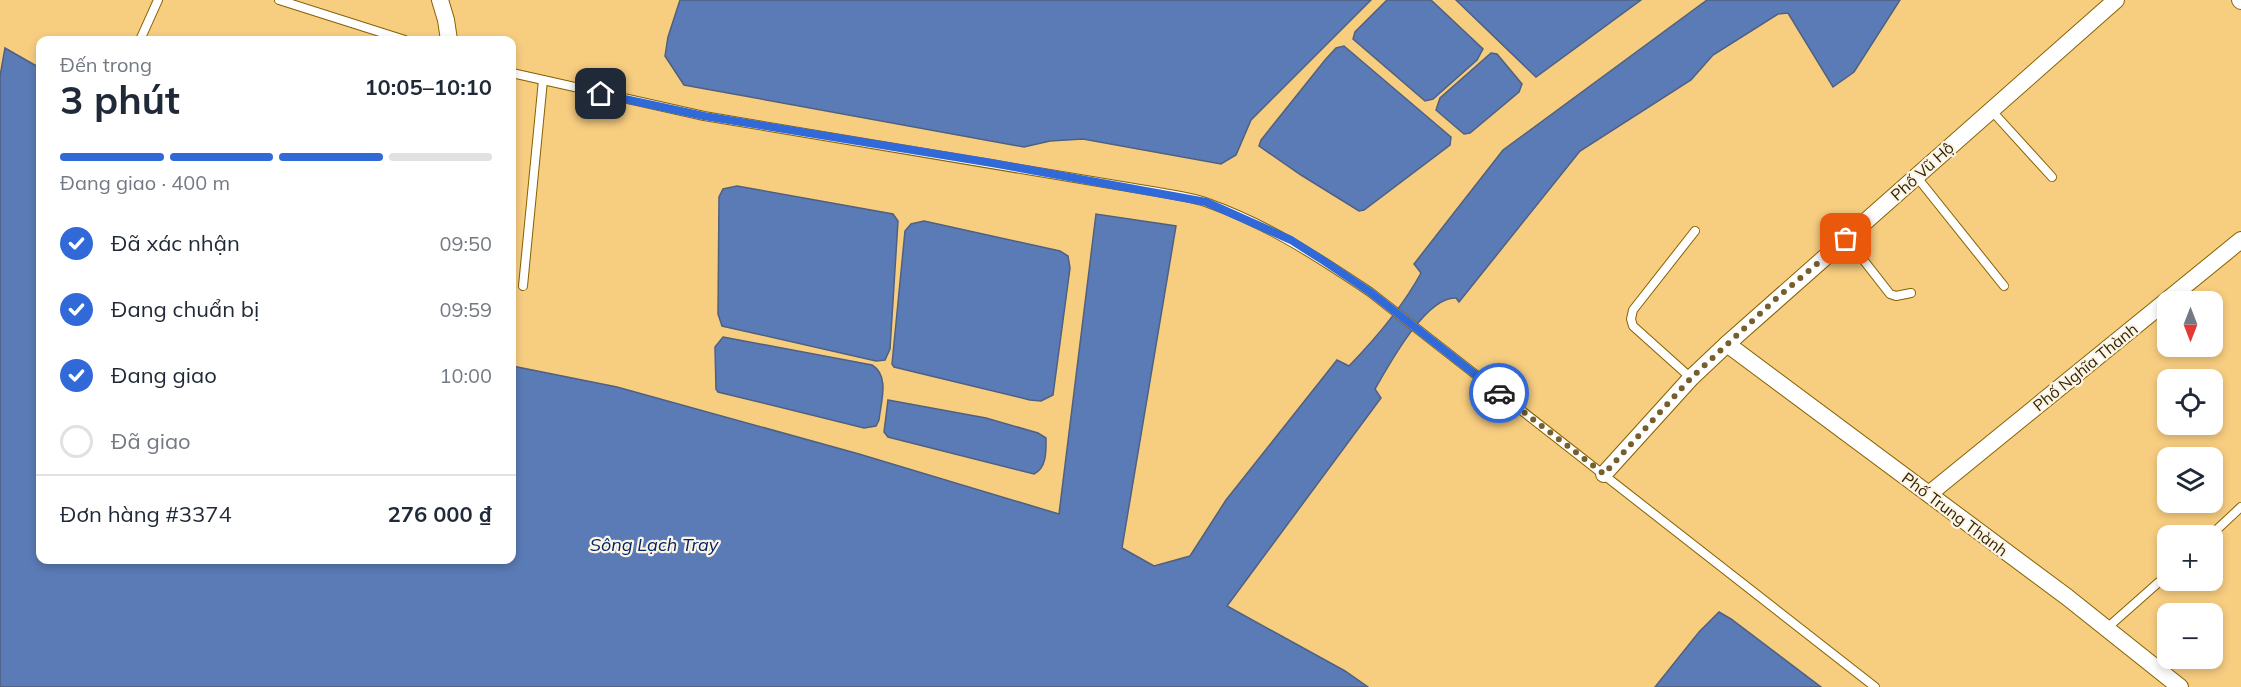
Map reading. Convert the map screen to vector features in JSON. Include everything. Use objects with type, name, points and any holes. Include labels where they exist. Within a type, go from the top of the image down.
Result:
[{"type":"street","points":[[440,0],[448,36]]},
{"type":"street","name":"Phố Vũ Hộ","points":[[1604,474],[1692,376],[2116,0]]},
{"type":"street","name":"Phố Nghĩa Thành","points":[[1929,494],[2241,240]]},
{"type":"street","name":"Phố Trung Thành","points":[[1722,349],[1929,494],[2107,628],[2180,687]]},
{"type":"lane","points":[[142,36],[158,0]]},
{"type":"lane","points":[[279,0],[392,36]]},
{"type":"lane","points":[[516,74],[704,116],[992,163],[1206,202],[1291,240],[1370,292],[1875,687]]},
{"type":"lane","points":[[523,286],[543,80]]},
{"type":"lane","points":[[1991,110],[2052,177]]},
{"type":"lane","points":[[1916,176],[2004,286]]},
{"type":"lane","points":[[1692,376],[1633,326],[1631,319],[1633,310],[1695,231]]},
{"type":"lane","points":[[1846,239],[1890,294],[1896,296],[1911,293]]},
{"type":"lane","points":[[2222,525],[2241,507]]},
{"type":"lane","points":[[2107,628],[2157,584]]},
{"type":"water","points":[[680,0],[1371,0],[1251,120],[1236,155],[1221,164],[1083,139],[1050,141],[1024,147],[684,85],[665,56],[668,37]]},
{"type":"water","points":[[1387,0],[1431,0],[1483,49],[1477,60],[1433,99],[1425,101],[1353,39],[1355,32]]},
{"type":"water","points":[[1456,0],[1641,0],[1536,77]]},
{"type":"water","name":"Sông Lạch Tray","points":[[1707,0],[1900,0],[1854,72],[1833,87],[1788,13],[1778,14],[1713,55],[1691,80],[1580,151],[1459,302],[1456,298],[1444,300],[1421,320],[1410,334],[1375,389],[1381,398],[1227,606],[1345,671],[1368,687],[0,687],[0,76],[5,48],[36,66],[36,564],[516,564],[516,367],[617,387],[859,454],[1059,514],[1096,214],[1176,226],[1122,548],[1154,566],[1190,556],[1226,500],[1337,360],[1349,366],[1397,310],[1421,273],[1414,264],[1503,150]]},
{"type":"water","points":[[1344,46],[1451,137],[1450,145],[1364,210],[1359,211],[1259,146],[1261,140],[1325,60],[1336,48]]},
{"type":"water","points":[[1491,53],[1497,54],[1522,84],[1519,92],[1470,133],[1464,134],[1436,110],[1440,98]]},
{"type":"water","points":[[737,186],[893,214],[898,221],[890,349],[885,360],[876,361],[722,326],[718,314],[719,197],[723,189]]},
{"type":"water","points":[[924,221],[1060,251],[1068,256],[1070,268],[1053,395],[1041,401],[1030,400],[894,367],[892,364],[905,231],[911,224]]},
{"type":"water","points":[[723,337],[872,365],[878,370],[883,382],[879,420],[876,426],[864,428],[718,392],[715,347]]},
{"type":"water","points":[[888,400],[986,418],[1038,433],[1046,438],[1044,463],[1034,474],[888,437],[884,432]]},
{"type":"water","points":[[1719,612],[1821,687],[1655,687],[1699,632]]},
{"type":"way so far","points":[[1499,393],[1604,474],[1691,378],[1778,297],[1846,239]]},
{"type":"route","points":[[601,94],[704,116],[992,163],[1206,202],[1291,240],[1324,261],[1370,292],[1499,393]]}]
